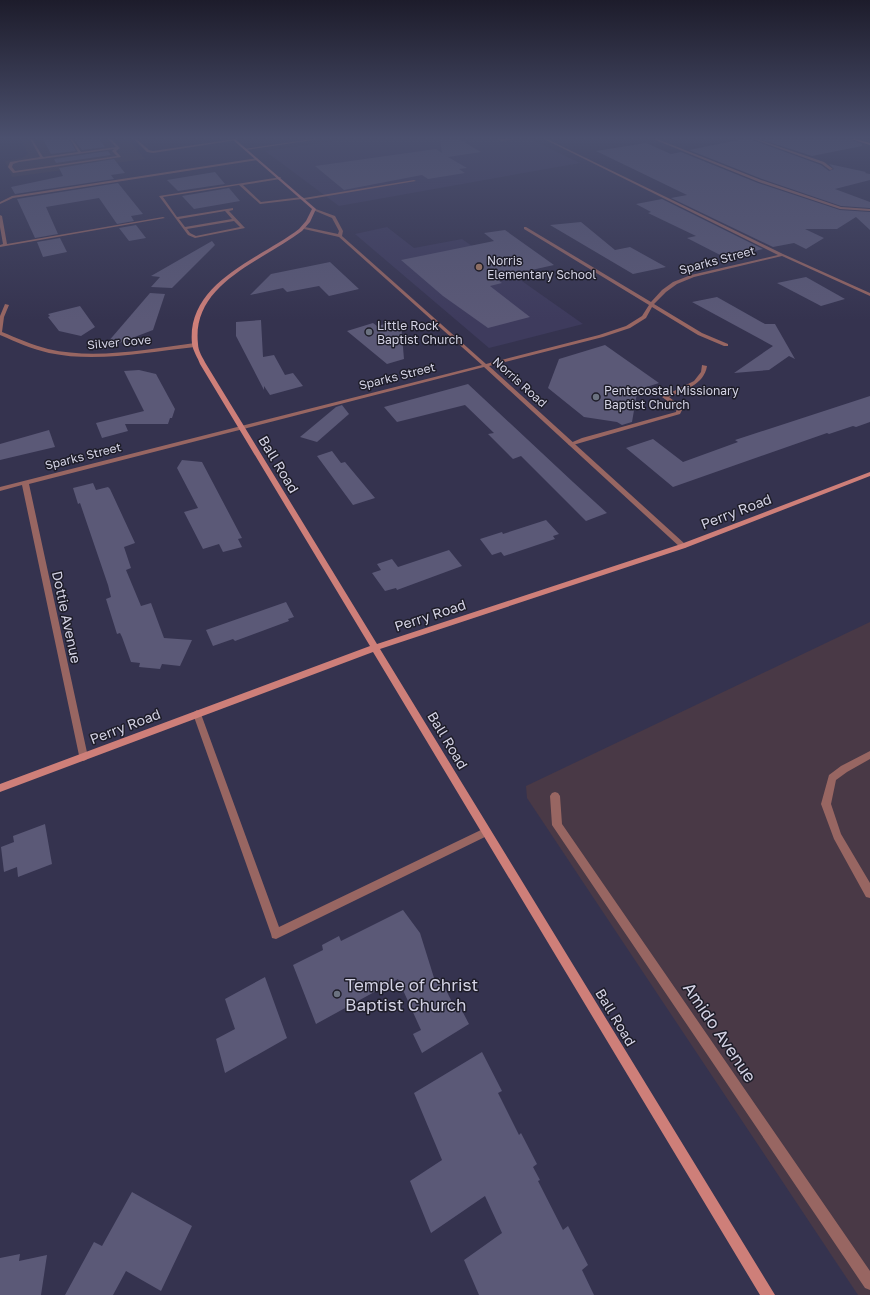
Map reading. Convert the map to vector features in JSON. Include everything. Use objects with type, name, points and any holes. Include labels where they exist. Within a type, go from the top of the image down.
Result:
[{"type":"main road","points":[[304,199],[314,209],[305,228]]},
{"type":"main road","name":"Ball Road","points":[[305,228],[234,271],[209,295],[200,309],[195,324],[196,345],[203,364],[240,428],[768,1295]]},
{"type":"main road","name":"Perry Road","points":[[0,788],[374,648],[683,546],[870,474]]},
{"type":"street","points":[[163,199],[189,234],[196,236],[243,228],[226,210]]},
{"type":"street","points":[[256,199],[260,203],[291,199]]},
{"type":"street","points":[[668,199],[782,255],[869,294]]},
{"type":"street","points":[[815,199],[841,208],[870,210]]},
{"type":"street","points":[[176,218],[232,209]]},
{"type":"street","points":[[314,209],[334,216],[341,231],[340,236]]},
{"type":"street","points":[[0,216],[5,245]]},
{"type":"street","points":[[0,246],[163,218]]},
{"type":"street","points":[[184,228],[235,220]]},
{"type":"street","name":"Norris Road","points":[[305,228],[340,236],[485,365],[683,546]]},
{"type":"street","points":[[525,228],[700,334],[726,345]]},
{"type":"street","name":"Sparks Street","points":[[0,489],[628,327],[644,318],[651,305],[664,291],[675,283],[693,276],[782,255]]},
{"type":"street","name":"Silver Cove","points":[[7,305],[2,317],[0,332],[21,342],[49,351],[77,355],[107,355],[196,345]]},
{"type":"street","points":[[572,444],[648,424],[678,413],[680,408],[665,397],[698,381],[704,370],[704,366]]},
{"type":"street","name":"Dottie Avenue","points":[[25,482],[83,757]]},
{"type":"street","points":[[197,714],[276,934],[486,832]]},
{"type":"street","points":[[870,755],[844,769],[832,778],[826,804],[837,836],[870,893]]},
{"type":"street","name":"Amido Avenue","points":[[555,796],[557,824],[870,1282]]},
{"type":"shaded area","points":[[330,199],[376,199],[339,206]]},
{"type":"shaded area","points":[[387,227],[414,248],[462,239],[583,324],[489,348],[355,234]]},
{"type":"shaded area","points":[[870,622],[870,1295],[858,1295],[527,798],[526,786]]},
{"type":"building","points":[[17,199],[91,199],[46,207],[58,234],[35,238]]},
{"type":"building","points":[[100,199],[131,199],[143,214],[131,216],[134,221],[117,224]]},
{"type":"building","points":[[185,199],[239,199],[240,201],[194,209]]},
{"type":"building","points":[[663,199],[763,249],[726,258],[687,238],[696,236],[648,213],[651,212],[636,204]]},
{"type":"building","points":[[674,199],[808,199],[840,210],[870,212],[870,230],[856,217],[837,229],[805,229],[824,238],[806,249],[794,243],[773,247]]},
{"type":"building","points":[[822,199],[863,199],[870,202],[870,208],[841,206]]},
{"type":"building","points":[[581,222],[615,250],[630,247],[666,267],[633,274],[550,225]]},
{"type":"building","points":[[136,225],[146,238],[129,241],[119,228]]},
{"type":"building","points":[[505,230],[554,265],[495,278],[502,283],[490,286],[530,317],[488,328],[443,296],[401,260],[494,241],[484,233]]},
{"type":"building","points":[[60,238],[67,252],[43,257],[37,242]]},
{"type":"building","points":[[212,241],[215,245],[172,288],[151,287],[160,277],[151,276]]},
{"type":"building","points":[[330,262],[359,289],[329,296],[319,286],[287,292],[283,288],[250,295],[271,274]]},
{"type":"building","points":[[806,277],[845,299],[821,306],[777,283]]},
{"type":"building","points":[[150,293],[165,294],[153,330],[101,350]]},
{"type":"building","points":[[717,297],[765,324],[775,324],[795,359],[789,356],[769,370],[734,373],[773,346],[692,302]]},
{"type":"building","points":[[80,306],[95,327],[81,336],[59,331],[48,317],[50,316],[48,314]]},
{"type":"building","points":[[261,320],[263,357],[274,355],[285,375],[293,373],[303,386],[270,395],[264,386],[264,390],[236,336],[236,322]]},
{"type":"building","points":[[393,322],[401,324],[404,359],[387,364],[347,331],[373,323],[377,326]]},
{"type":"building","name":"Pentecostal Missionary Baptist Church","points":[[605,345],[659,383],[634,391],[637,393],[632,422],[622,425],[617,422],[584,417],[548,388],[559,359]]},
{"type":"building","points":[[139,370],[156,374],[175,409],[172,418],[170,418],[168,424],[125,424],[128,431],[102,438],[96,423],[144,411],[124,371]]},
{"type":"building","points":[[468,384],[607,513],[586,521],[521,456],[513,459],[488,434],[494,433],[465,405],[397,422],[384,407]]},
{"type":"building","points":[[870,396],[870,422],[829,434],[827,433],[673,487],[626,448],[653,439],[683,462],[738,442],[735,440]]},
{"type":"building","points":[[342,405],[349,414],[317,442],[300,437],[336,407]]},
{"type":"building","points":[[49,430],[55,447],[0,460],[0,444]]},
{"type":"building","points":[[332,451],[341,463],[345,462],[375,498],[353,505],[317,456]]},
{"type":"building","points":[[182,460],[202,462],[242,538],[238,539],[242,547],[223,552],[219,544],[203,549],[184,512],[198,508],[177,468]]},
{"type":"building","points":[[93,483],[96,490],[108,487],[110,489],[135,543],[124,547],[131,568],[126,570],[141,606],[151,603],[164,638],[192,640],[180,666],[162,664],[160,669],[139,667],[140,663],[131,662],[120,633],[117,634],[106,599],[111,597],[108,585],[80,503],[78,504],[73,488]]},
{"type":"building","points":[[546,520],[559,534],[553,536],[555,539],[504,556],[501,552],[492,555],[480,539],[502,532],[503,534]]},
{"type":"building","points":[[449,550],[462,566],[397,590],[396,588],[385,591],[372,573],[381,570],[377,564],[392,559],[398,567]]},
{"type":"building","points":[[286,602],[294,617],[288,619],[289,621],[235,641],[233,639],[213,646],[206,630]]},
{"type":"building","points":[[45,824],[52,864],[18,877],[17,867],[4,872],[1,847],[14,842],[13,836]]},
{"type":"building","name":"Temple of Christ Baptist Church","points":[[403,910],[420,933],[435,981],[440,978],[453,1004],[457,1001],[469,1024],[422,1053],[413,1034],[421,1030],[398,979],[316,1024],[293,965],[323,950],[322,945],[339,936],[341,941]]},
{"type":"building","points":[[265,977],[287,1038],[225,1073],[216,1039],[235,1029],[225,999]]},
{"type":"building","points":[[482,1052],[502,1091],[498,1093],[519,1135],[521,1133],[537,1164],[533,1167],[540,1180],[538,1181],[563,1230],[568,1226],[588,1265],[582,1270],[594,1295],[479,1295],[464,1260],[502,1233],[485,1196],[431,1233],[410,1181],[442,1160],[414,1093]]},
{"type":"building","points":[[132,1192],[192,1226],[161,1291],[126,1271],[113,1295],[65,1295],[94,1242],[102,1246]]},
{"type":"building","points":[[20,1254],[19,1261],[47,1255],[41,1295],[0,1295],[0,1258]]},
{"type":"place","name":"Norris Elementary School","points":[[479,267]]},
{"type":"place","name":"Little Rock Baptist Church","points":[[369,332]]},
{"type":"place","name":"Pentecostal Missionary Baptist Church","points":[[596,397]]},
{"type":"place","name":"Temple of Christ Baptist Church","points":[[337,994]]}]
